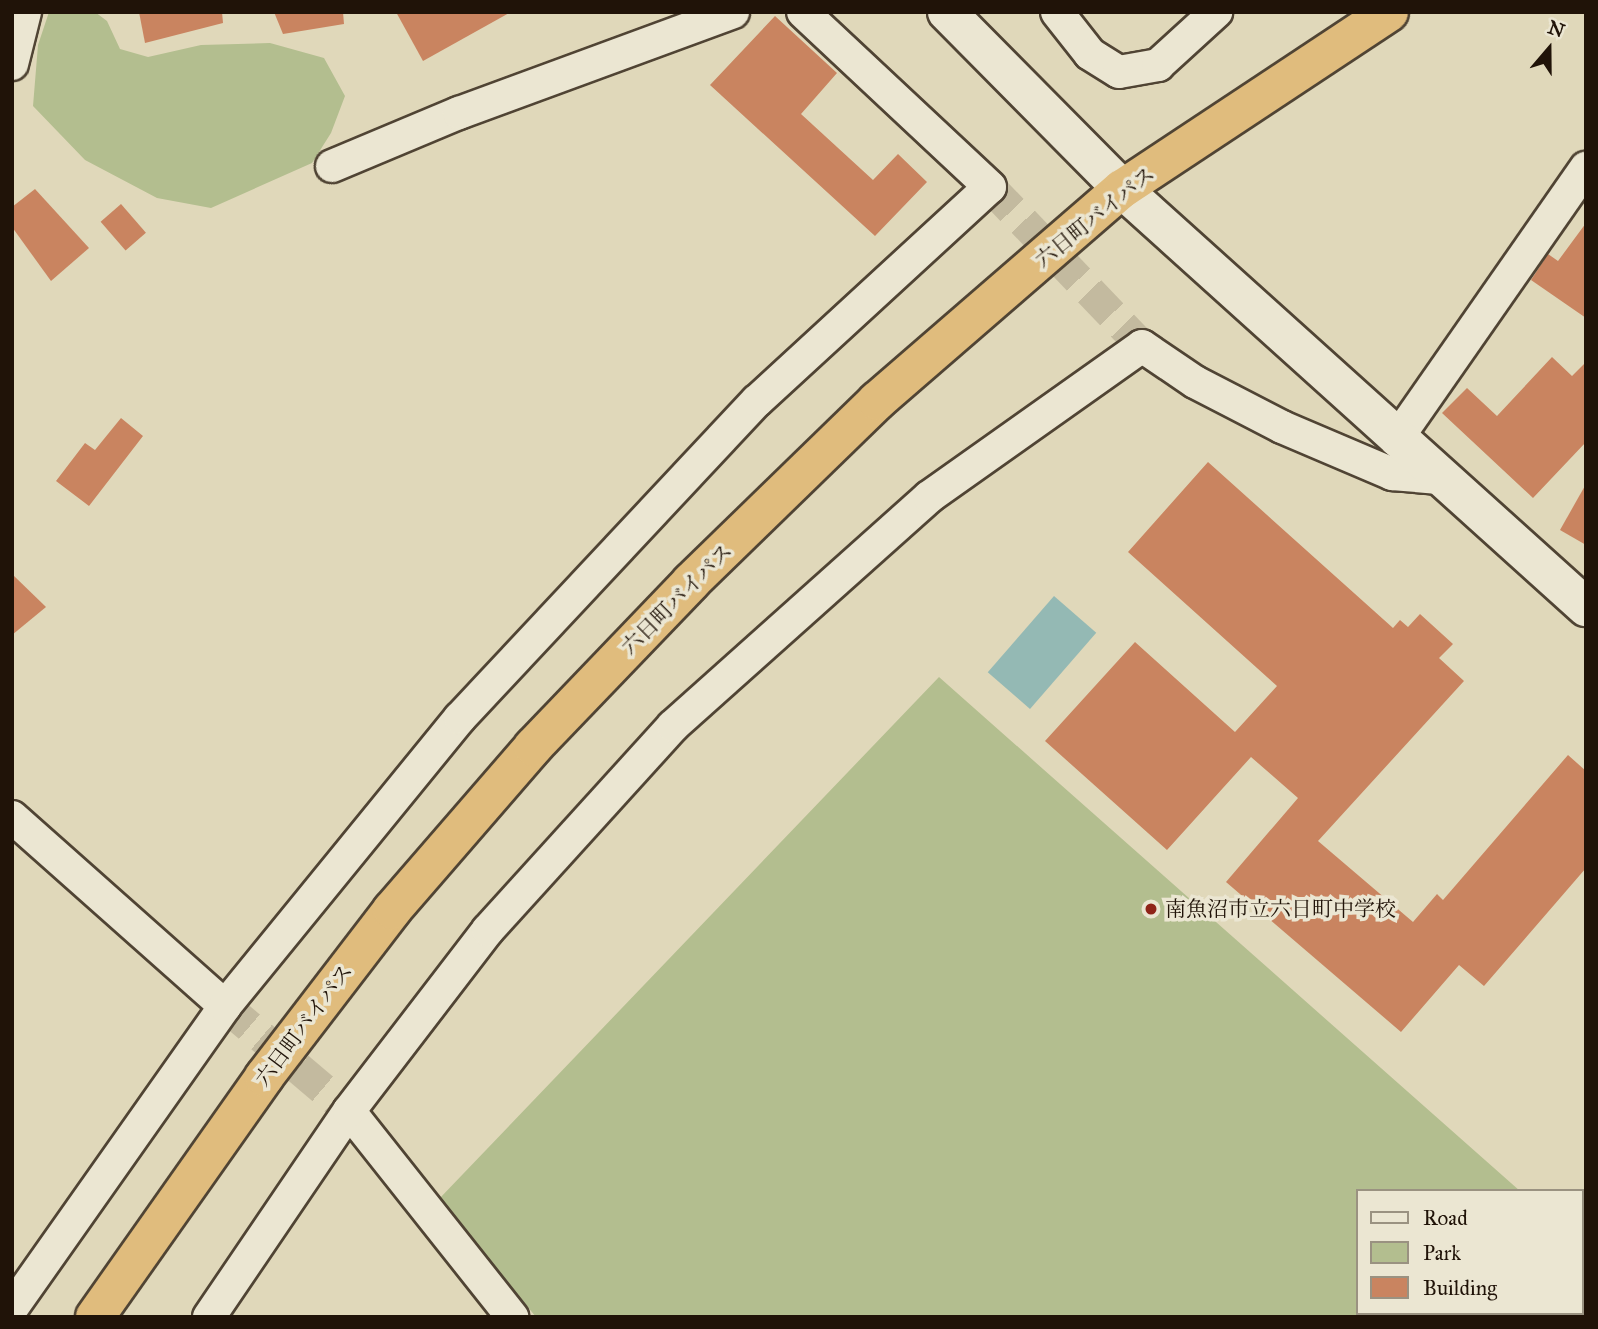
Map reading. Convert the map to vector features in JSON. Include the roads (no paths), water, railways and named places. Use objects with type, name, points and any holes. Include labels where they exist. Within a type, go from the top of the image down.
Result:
[{"type":"highway","name":"六日町バイパス","points":[[95,1317],[264,1077],[392,910],[533,747],[691,582],[877,401],[1122,189],[1389,12]]},
{"type":"street","points":[[12,64],[25,12]]},
{"type":"street","points":[[332,166],[459,113],[733,12]]},
{"type":"street","points":[[12,1308],[225,1006],[460,718],[757,401],[990,187],[803,12]]},
{"type":"street","points":[[947,12],[1122,189],[1396,440],[1586,607]]},
{"type":"street","points":[[1057,12],[1090,54],[1119,72],[1157,65],[1216,12]]},
{"type":"street","points":[[1396,440],[1586,167]]},
{"type":"street","points":[[209,1317],[349,1111],[488,930],[673,726],[929,496],[1142,346],[1195,382],[1282,427],[1392,474],[1439,478]]},
{"type":"street","points":[[14,823],[225,1006]]},
{"type":"street","points":[[349,1111],[512,1317]]},
{"type":"water","points":[[1054,596],[1096,633],[1030,709],[988,672]]},
{"type":"tunnel","points":[[990,187],[1142,346]]},
{"type":"tunnel","points":[[225,1006],[349,1111]]},
{"type":"place","name":"南魚沼市立六日町中学校","points":[[1151,909]]}]
